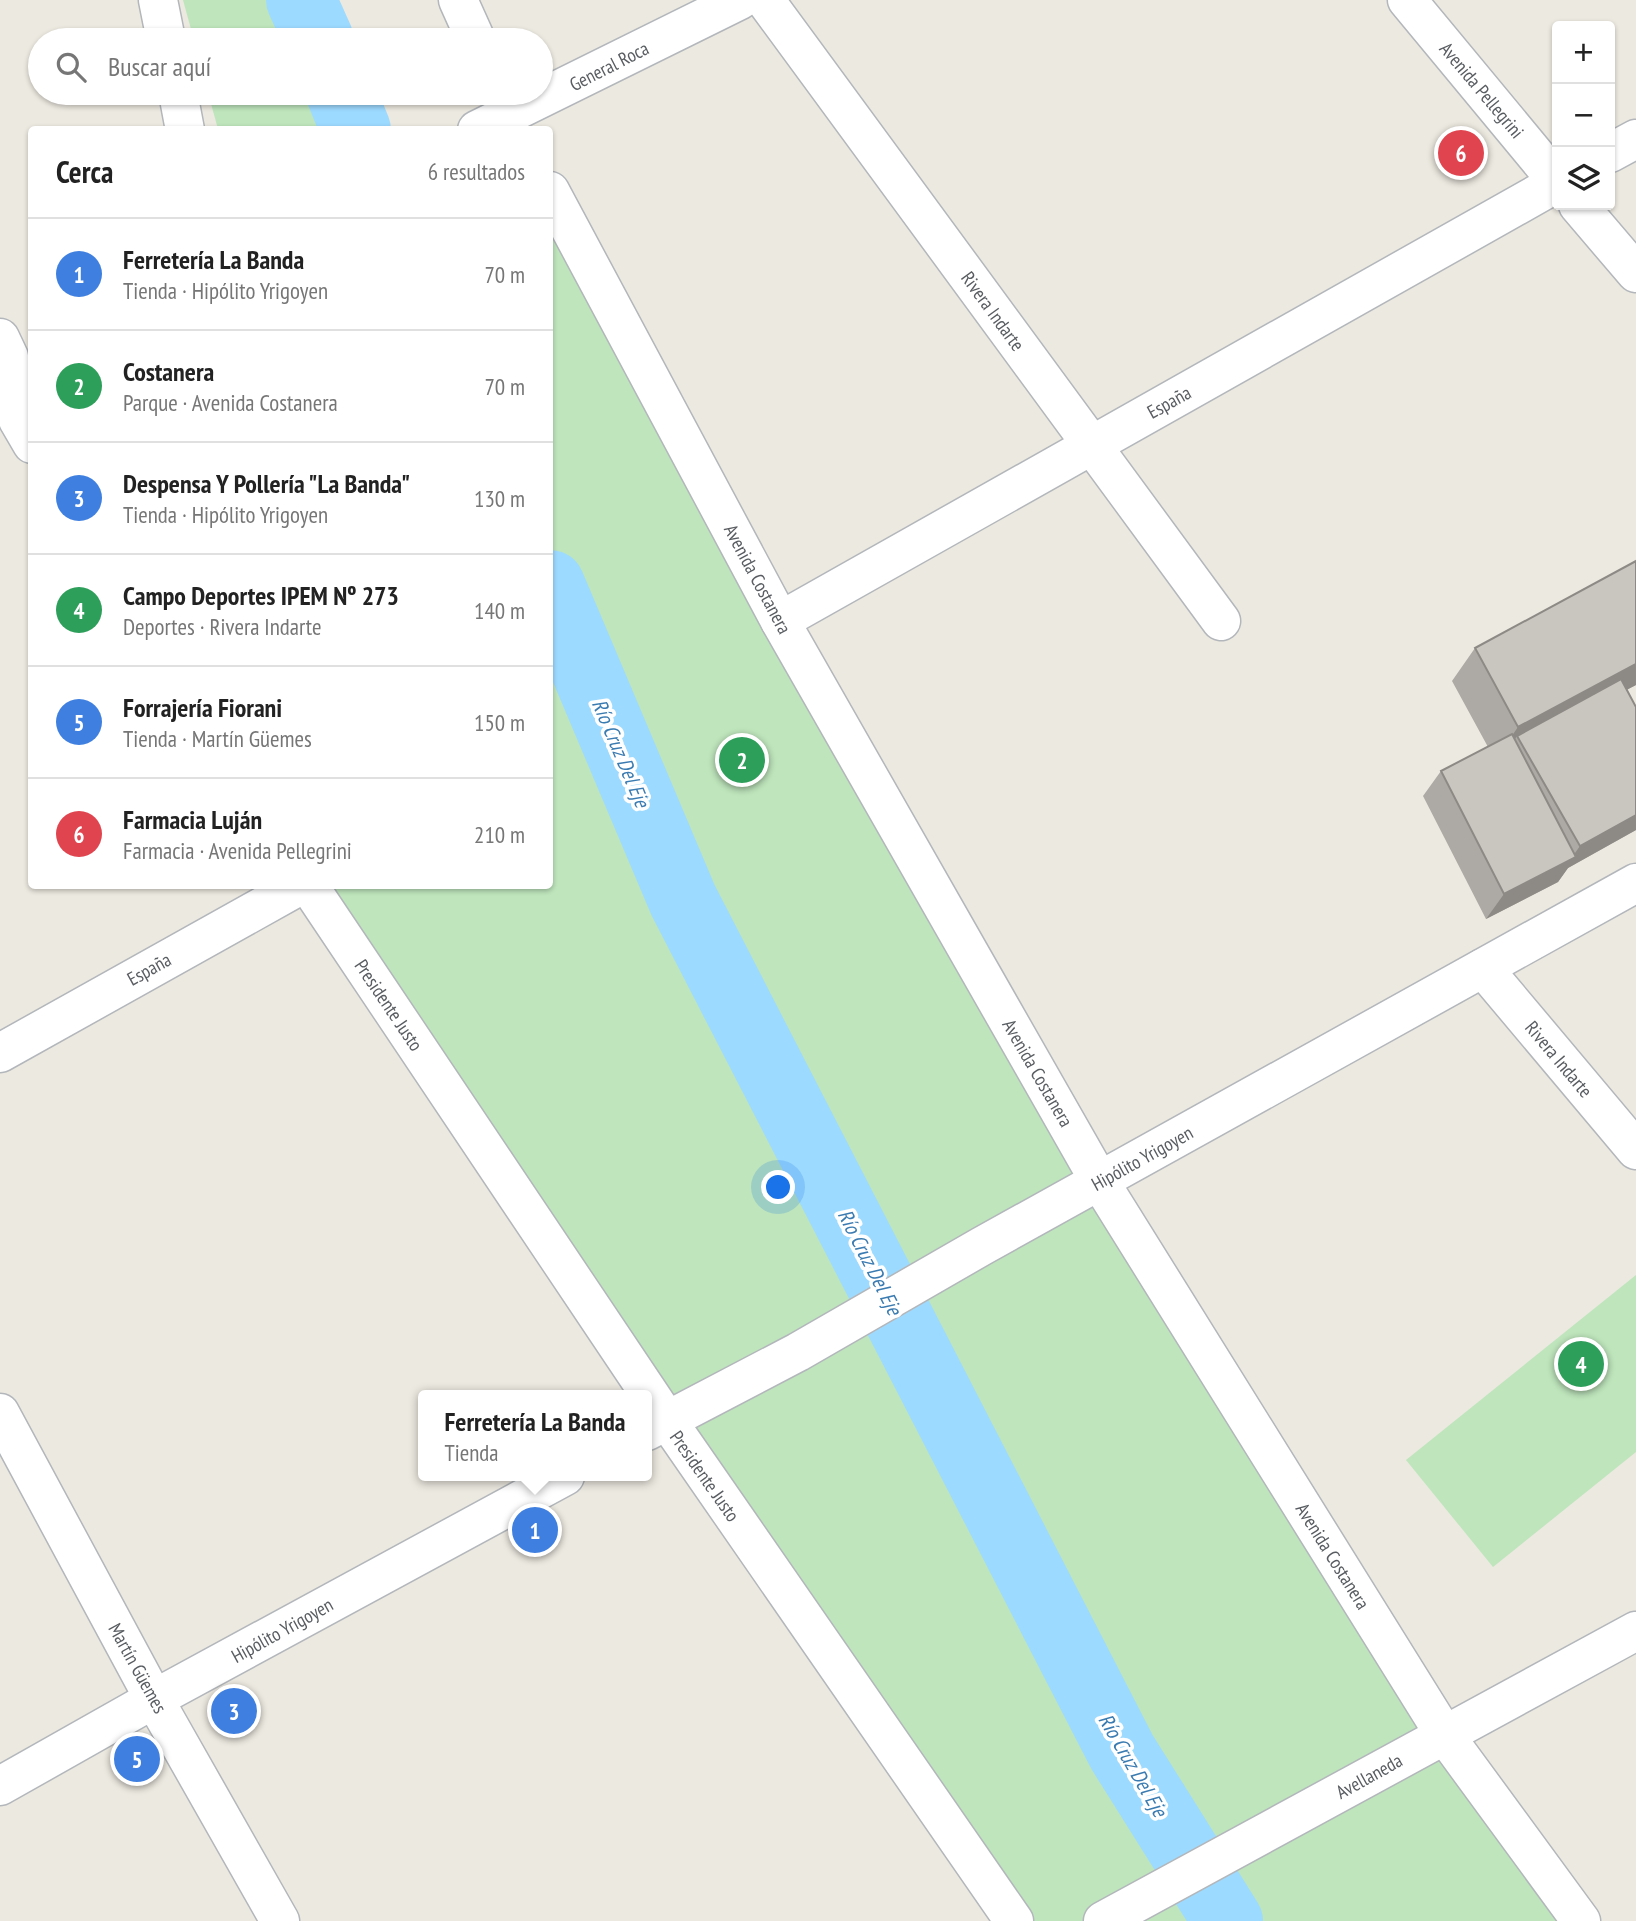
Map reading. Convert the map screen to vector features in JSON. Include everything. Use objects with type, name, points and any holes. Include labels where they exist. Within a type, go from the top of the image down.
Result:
[{"type":"street","points":[[158,0],[164,28]]},
{"type":"street","points":[[458,0],[471,28]]},
{"type":"street","name":"General Roca","points":[[553,91],[740,0]]},
{"type":"street","name":"Rivera Indarte","points":[[765,0],[1221,621]]},
{"type":"street","name":"Avenida Pellegrini","points":[[1407,0],[1552,176]]},
{"type":"street","points":[[180,105],[185,126]]},
{"type":"street","name":"General Roca","points":[[500,117],[525,105]]},
{"type":"street","points":[[1615,150],[1636,139]]},
{"type":"street","name":"España","points":[[780,621],[1552,185]]},
{"type":"street","name":"Avenida Costanera","points":[[553,197],[780,621],[1100,1182],[1444,1734],[1581,1921]]},
{"type":"street","points":[[1582,210],[1636,273]]},
{"type":"street","points":[[10,351],[18,420],[28,437]]},
{"type":"street","name":"Hipólito Yrigoyen","points":[[657,1426],[798,1352],[982,1246],[1636,883]]},
{"type":"street","name":"España","points":[[0,1053],[294,889]]},
{"type":"street","name":"Presidente Justo","points":[[311,889],[634,1390]]},
{"type":"street","name":"Rivera Indarte","points":[[1483,968],[1636,1150]]},
{"type":"street","name":"Martín Güemes","points":[[0,1413],[154,1699],[279,1921]]},
{"type":"street","name":"Presidente Justo","points":[[657,1426],[1014,1921]]},
{"type":"street","name":"Hipólito Yrigoyen","points":[[0,1786],[154,1699],[556,1481]]},
{"type":"street","name":"Avellaneda","points":[[1102,1921],[1636,1631]]},
{"type":"green space","points":[[183,0],[267,0],[280,28],[191,28]]},
{"type":"green space","points":[[211,105],[313,105],[323,126],[217,126]]},
{"type":"green space","points":[[553,196],[1100,1182],[1581,1921],[1020,1921],[311,889],[553,889]]},
{"type":"green space","points":[[1636,1275],[1636,1452],[1493,1567],[1406,1460]]},
{"type":"building","points":[[1636,561],[1636,664],[1518,727],[1475,648]]},
{"type":"building","points":[[1621,679],[1636,707],[1636,815],[1580,846],[1517,736]]},
{"type":"building","points":[[1512,734],[1576,857],[1504,894],[1441,771]]},
{"type":"waterway","name":"Río Cruz Del Eje","points":[[301,0],[314,28]]},
{"type":"waterway","name":"Río Cruz Del Eje","points":[[346,105],[354,126]]},
{"type":"waterway","name":"Río Cruz Del Eje","points":[[553,592],[683,900],[1122,1752],[1228,1921]]},
{"type":"place","name":"Farmacia Luján","points":[[1461,153]]},
{"type":"place","name":"Costanera","points":[[742,760]]},
{"type":"place","name":"Campo Deportes IPEM Nº 273","points":[[1581,1364]]},
{"type":"place","name":"Ferretería La Banda","points":[[535,1530]]},
{"type":"place","name":"Despensa Y Pollería \"La Banda\"","points":[[234,1711]]},
{"type":"place","name":"Forrajería Fiorani","points":[[137,1759]]}]
